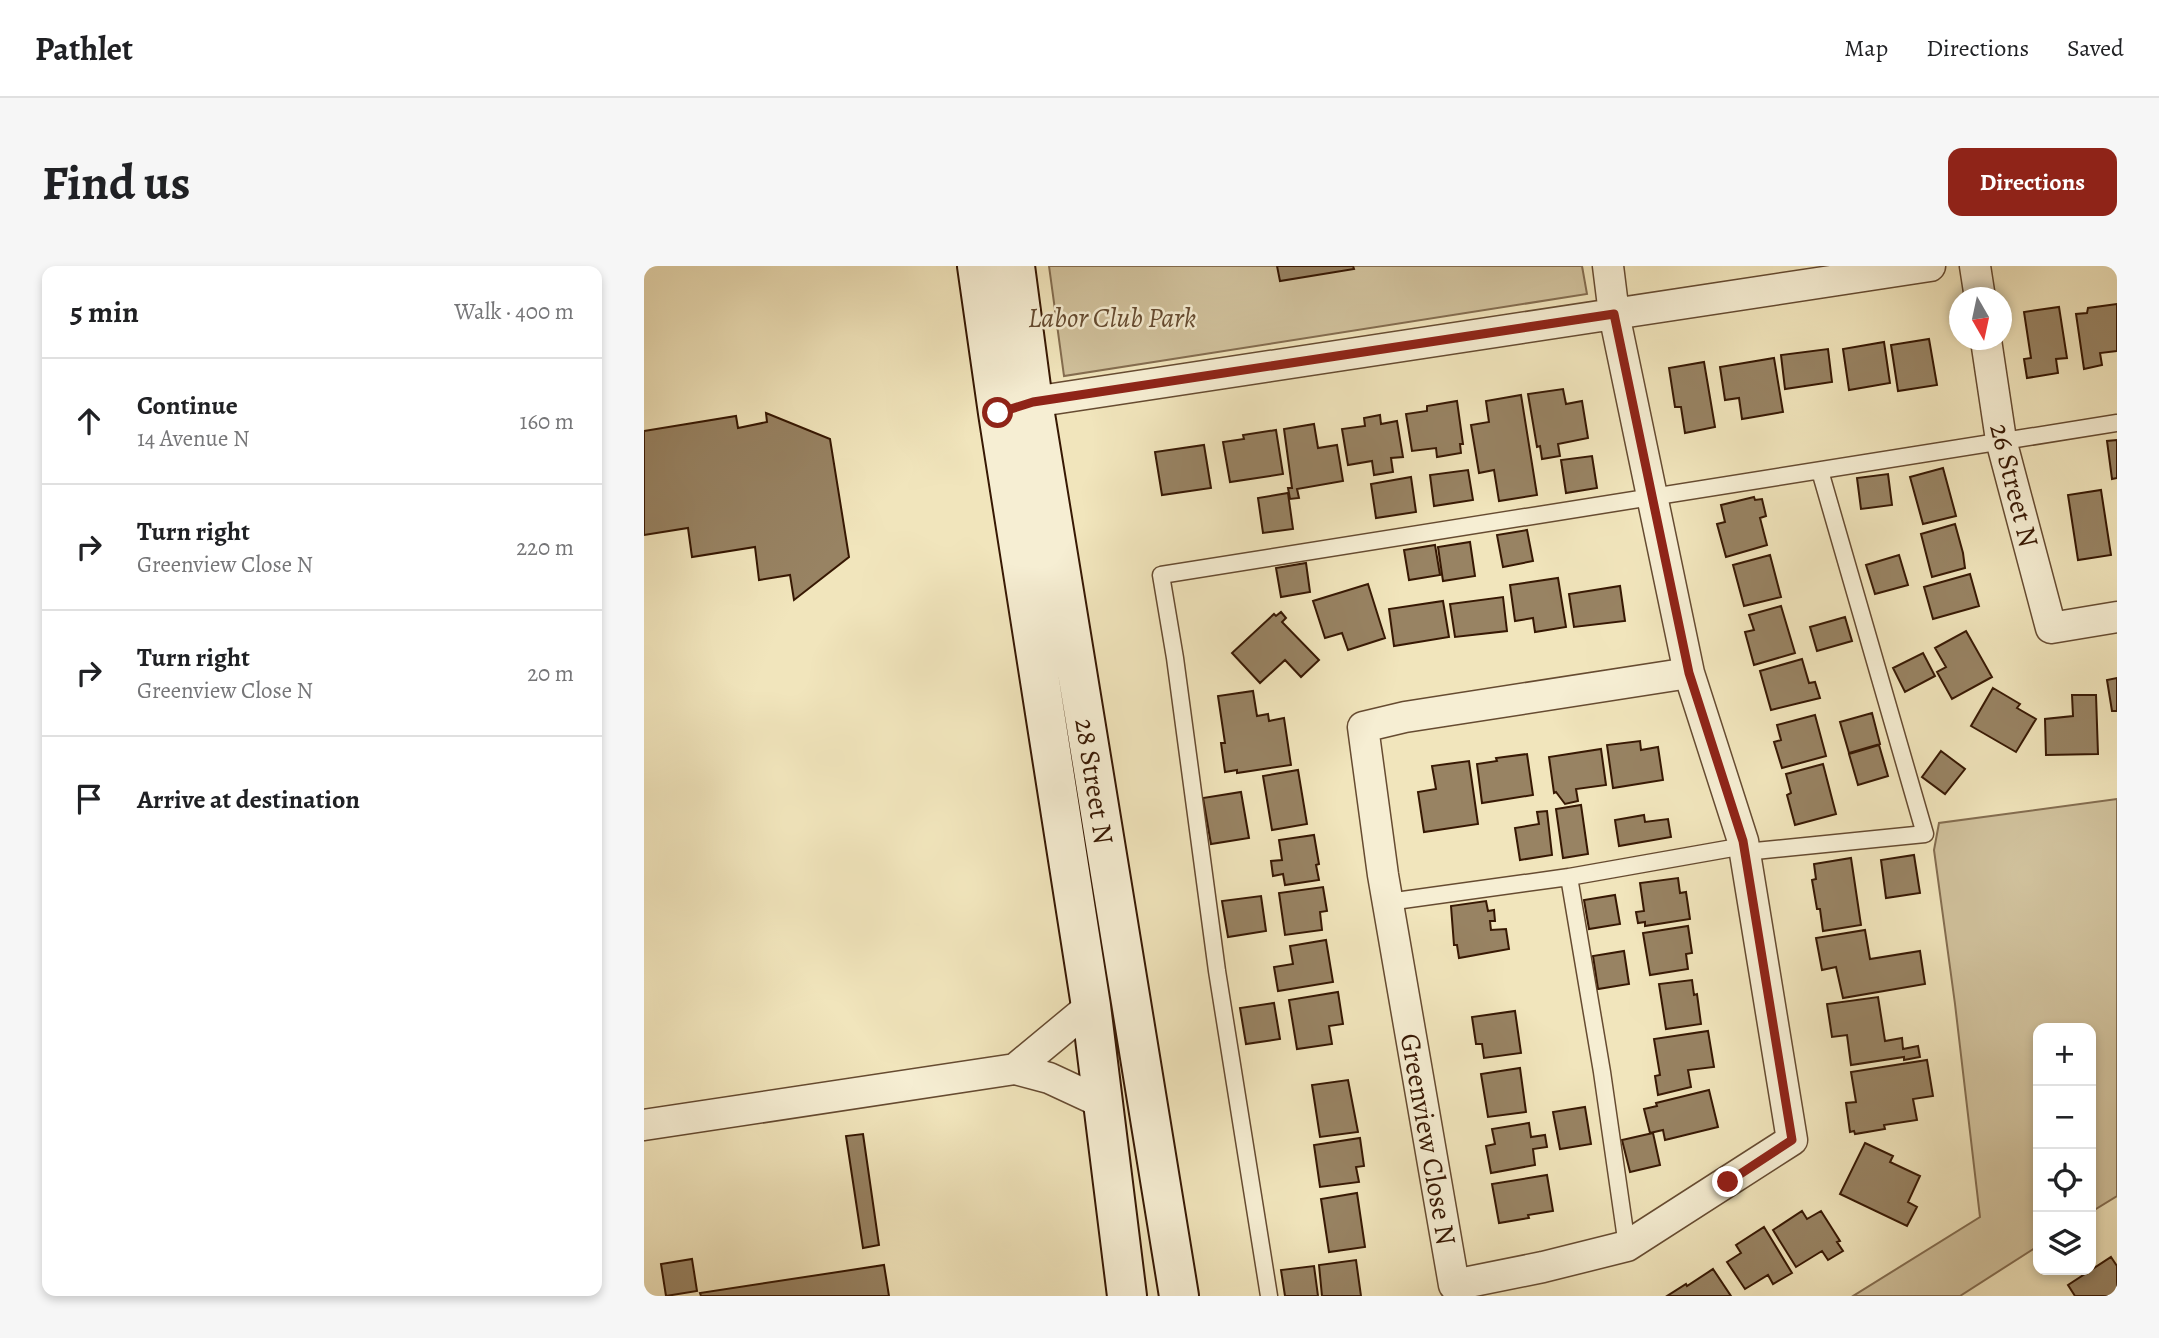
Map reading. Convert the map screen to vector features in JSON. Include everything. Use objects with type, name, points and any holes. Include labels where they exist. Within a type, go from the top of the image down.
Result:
[{"type":"main road","name":"28 Street N","points":[[977,266],[1016,408],[1179,1296]]},
{"type":"main road","name":"28 Street N","points":[[1015,266],[1016,408],[1128,1296]]},
{"type":"street","name":"Greenview Close N","points":[[1608,266],[1614,314],[1689,673],[1744,849],[1792,1140],[1627,1246],[1544,1267],[1454,1285],[1388,902],[1363,727],[1405,717],[1689,673]]},
{"type":"street","points":[[1016,408],[1930,266]]},
{"type":"street","points":[[1975,266],[1978,287]]},
{"type":"street","name":"26 Street N","points":[[1988,350],[2001,440],[2051,628],[2117,617]]},
{"type":"street","points":[[1015,1069],[1091,1006]]},
{"type":"street","points":[[644,1125],[1015,1069],[1049,1078],[1105,1104]]},
{"type":"lane","points":[[1269,1296],[1217,971],[1179,685],[1161,575],[2117,423]]},
{"type":"lane","points":[[1388,902],[1744,849],[1925,834],[1819,471]]},
{"type":"lane","points":[[1569,877],[1602,1072],[1627,1246]]},
{"type":"green space","name":"Labor Club Park","points":[[1049,266],[1582,266],[1587,294],[1064,376]]},
{"type":"green space","points":[[2117,799],[2117,1196],[2096,1209],[2096,1023],[2033,1023],[2033,1249],[1960,1296],[1853,1296],[1980,1217],[1934,850],[1939,823]]},
{"type":"building","points":[[1277,266],[1353,266],[1354,269],[1280,281]]},
{"type":"building","points":[[2117,304],[2117,351],[2100,353],[2102,365],[2084,369],[2076,314],[2087,313],[2088,308]]},
{"type":"building","points":[[2059,307],[2067,358],[2056,359],[2058,373],[2027,378],[2024,359],[2031,358],[2024,312]]},
{"type":"building","points":[[1929,339],[1937,385],[1898,391],[1891,345]]},
{"type":"building","points":[[1884,342],[1890,383],[1849,390],[1843,349]]},
{"type":"building","points":[[1828,349],[1832,382],[1785,389],[1781,355]]},
{"type":"building","points":[[1774,358],[1783,412],[1742,419],[1739,398],[1725,400],[1720,367]]},
{"type":"building","points":[[1704,362],[1715,427],[1685,433],[1681,407],[1675,407],[1669,368]]},
{"type":"building","points":[[1563,389],[1566,404],[1582,401],[1588,438],[1558,444],[1560,456],[1542,459],[1540,446],[1537,447],[1528,394]]},
{"type":"building","points":[[1521,395],[1537,495],[1499,501],[1494,470],[1479,473],[1471,425],[1489,422],[1486,401]]},
{"type":"building","points":[[1457,401],[1463,444],[1460,444],[1461,453],[1437,457],[1436,448],[1412,451],[1406,414],[1427,411],[1427,406]]},
{"type":"building","points":[[766,413],[830,439],[849,557],[794,600],[790,575],[759,580],[755,547],[692,557],[688,528],[644,535],[644,431],[736,416],[738,428],[767,422]]},
{"type":"building","points":[[1380,415],[1381,424],[1397,421],[1403,457],[1391,458],[1393,472],[1374,475],[1372,461],[1348,465],[1342,429],[1365,426],[1364,418]]},
{"type":"building","points":[[1314,424],[1318,448],[1337,445],[1343,481],[1297,489],[1299,498],[1290,499],[1288,488],[1292,488],[1284,429]]},
{"type":"building","points":[[1276,430],[1283,474],[1230,482],[1223,442],[1244,439],[1243,435]]},
{"type":"building","points":[[2117,440],[2117,478],[2112,479],[2107,441]]},
{"type":"building","points":[[1204,445],[1211,488],[1162,495],[1155,452]]},
{"type":"building","points":[[1592,456],[1597,488],[1566,493],[1561,460]]},
{"type":"building","points":[[1943,468],[1956,516],[1923,524],[1910,477]]},
{"type":"building","points":[[1468,470],[1473,500],[1434,506],[1430,475]]},
{"type":"building","points":[[1888,474],[1892,505],[1861,509],[1857,478]]},
{"type":"building","points":[[1411,477],[1416,512],[1376,518],[1371,484]]},
{"type":"building","points":[[2101,490],[2111,555],[2078,560],[2068,495]]},
{"type":"building","points":[[1288,493],[1293,529],[1263,533],[1258,498]]},
{"type":"building","points":[[1754,497],[1755,500],[1762,499],[1766,516],[1760,518],[1767,545],[1726,557],[1717,524],[1725,522],[1721,505]]},
{"type":"building","points":[[1955,524],[1965,568],[1932,577],[1921,534]]},
{"type":"building","points":[[1527,530],[1533,561],[1503,567],[1497,535]]},
{"type":"building","points":[[1470,542],[1475,576],[1443,581],[1438,547]]},
{"type":"building","points":[[1435,545],[1440,575],[1409,580],[1404,550]]},
{"type":"building","points":[[1770,555],[1781,597],[1744,606],[1733,565]]},
{"type":"building","points":[[1899,555],[1908,585],[1875,594],[1866,565]]},
{"type":"building","points":[[1306,563],[1310,592],[1281,597],[1276,568]]},
{"type":"building","points":[[1970,574],[1979,606],[1933,619],[1924,587]]},
{"type":"building","points":[[1558,578],[1566,627],[1535,632],[1533,618],[1515,621],[1510,585]]},
{"type":"building","points":[[1368,584],[1385,638],[1348,650],[1342,633],[1325,638],[1313,601]]},
{"type":"building","points":[[1620,586],[1625,621],[1574,627],[1569,594]]},
{"type":"building","points":[[1503,597],[1507,631],[1455,637],[1450,604]]},
{"type":"building","points":[[1443,601],[1449,637],[1394,646],[1389,609]]},
{"type":"building","points":[[1781,606],[1795,653],[1754,665],[1745,632],[1754,630],[1749,615]]},
{"type":"building","points":[[1281,612],[1286,618],[1282,622],[1319,660],[1301,677],[1285,660],[1260,683],[1232,653],[1274,614],[1276,616]]},
{"type":"building","points":[[1845,617],[1852,641],[1817,651],[1810,627]]},
{"type":"building","points":[[1966,631],[1992,677],[1952,699],[1937,672],[1946,667],[1935,648]]},
{"type":"building","points":[[1923,653],[1935,676],[1905,692],[1893,668]]},
{"type":"building","points":[[1802,659],[1809,683],[1815,682],[1820,698],[1771,710],[1760,671]]},
{"type":"building","points":[[2117,678],[2117,711],[2112,711],[2107,680]]},
{"type":"building","points":[[1993,688],[2020,704],[2017,708],[2036,719],[2016,752],[1971,726]]},
{"type":"building","points":[[1253,691],[1257,716],[1268,714],[1269,721],[1284,718],[1291,765],[1237,773],[1237,770],[1225,772],[1221,743],[1225,743],[1218,696]]},
{"type":"building","points":[[2072,695],[2096,695],[2098,754],[2046,755],[2045,719],[2073,716]]},
{"type":"building","points":[[1872,713],[1880,744],[1849,753],[1840,722]]},
{"type":"building","points":[[1815,715],[1826,756],[1782,768],[1774,742],[1781,740],[1777,725]]},
{"type":"building","points":[[1640,741],[1641,750],[1658,747],[1663,780],[1613,788],[1607,745]]},
{"type":"building","points":[[1879,745],[1888,776],[1858,785],[1849,754]]},
{"type":"building","points":[[1601,749],[1606,785],[1576,789],[1578,801],[1565,804],[1556,792],[1554,793],[1549,757]]},
{"type":"building","points":[[1941,751],[1965,769],[1945,794],[1922,777]]},
{"type":"building","points":[[1527,754],[1533,795],[1482,803],[1477,764],[1497,761],[1496,758]]},
{"type":"building","points":[[1469,761],[1478,824],[1424,832],[1418,792],[1436,789],[1432,766]]},
{"type":"building","points":[[1823,764],[1836,814],[1795,825],[1787,795],[1791,793],[1786,774]]},
{"type":"building","points":[[1298,770],[1307,824],[1272,830],[1263,776]]},
{"type":"building","points":[[1241,792],[1249,838],[1211,844],[1203,798]]},
{"type":"building","points":[[1581,805],[1588,854],[1563,858],[1556,809]]},
{"type":"building","points":[[1547,811],[1552,855],[1520,860],[1515,828],[1539,824],[1537,812]]},
{"type":"building","points":[[1644,815],[1645,822],[1668,819],[1671,837],[1619,846],[1615,820]]},
{"type":"building","points":[[1314,835],[1319,880],[1285,885],[1283,874],[1273,876],[1271,861],[1282,860],[1279,840]]},
{"type":"building","points":[[1914,855],[1920,893],[1886,898],[1881,860]]},
{"type":"building","points":[[1851,858],[1861,925],[1823,931],[1812,880],[1816,879],[1814,864]]},
{"type":"building","points":[[1678,878],[1680,893],[1686,892],[1690,919],[1645,926],[1645,922],[1638,923],[1636,912],[1644,911],[1640,883]]},
{"type":"building","points":[[1323,887],[1327,911],[1320,912],[1322,930],[1285,935],[1279,893]]},
{"type":"building","points":[[1615,895],[1620,924],[1589,929],[1584,900]]},
{"type":"building","points":[[1261,896],[1266,931],[1228,937],[1222,901]]},
{"type":"building","points":[[1486,901],[1488,911],[1494,910],[1495,921],[1490,921],[1491,930],[1506,929],[1509,949],[1459,958],[1457,945],[1454,945],[1451,906]]},
{"type":"building","points":[[1688,926],[1692,953],[1686,954],[1688,969],[1650,975],[1643,933]]},
{"type":"building","points":[[1865,930],[1870,959],[1920,951],[1925,984],[1843,998],[1836,967],[1822,970],[1816,938]]},
{"type":"building","points":[[1326,940],[1333,982],[1278,991],[1274,967],[1293,964],[1290,946]]},
{"type":"building","points":[[1624,951],[1629,984],[1598,989],[1593,956]]},
{"type":"building","points":[[1692,980],[1701,1024],[1666,1029],[1659,984]]},
{"type":"building","points":[[1338,992],[1343,1024],[1329,1026],[1332,1044],[1297,1049],[1289,1000]]},
{"type":"building","points":[[1878,997],[1885,1041],[1902,1038],[1903,1049],[1918,1046],[1920,1057],[1851,1065],[1847,1035],[1832,1037],[1827,1004]]},
{"type":"building","points":[[1274,1003],[1280,1039],[1246,1044],[1240,1008]]},
{"type":"building","points":[[1515,1011],[1521,1053],[1484,1058],[1482,1044],[1476,1044],[1472,1017]]},
{"type":"building","points":[[1708,1031],[1714,1067],[1688,1070],[1691,1087],[1658,1095],[1655,1076],[1660,1075],[1654,1039]]},
{"type":"building","points":[[1927,1060],[1933,1096],[1913,1099],[1917,1120],[1884,1125],[1885,1129],[1855,1134],[1854,1131],[1850,1132],[1846,1103],[1856,1102],[1851,1072]]},
{"type":"building","points":[[1520,1068],[1526,1112],[1488,1117],[1481,1074]]},
{"type":"building","points":[[1348,1080],[1358,1132],[1320,1137],[1312,1085]]},
{"type":"building","points":[[1709,1090],[1718,1127],[1665,1140],[1663,1130],[1650,1133],[1644,1109],[1657,1106],[1656,1103]]},
{"type":"building","points":[[1585,1107],[1591,1144],[1560,1149],[1553,1112]]},
{"type":"building","points":[[1529,1123],[1531,1137],[1545,1135],[1547,1147],[1533,1149],[1535,1165],[1491,1173],[1486,1146],[1495,1144],[1492,1129]]},
{"type":"building","points":[[1653,1133],[1660,1165],[1630,1172],[1622,1140]]},
{"type":"building","points":[[863,1134],[879,1245],[863,1248],[846,1136]]},
{"type":"building","points":[[1360,1138],[1364,1166],[1356,1167],[1359,1182],[1320,1187],[1314,1145]]},
{"type":"building","points":[[1865,1143],[1893,1156],[1890,1162],[1920,1176],[1908,1202],[1917,1207],[1907,1226],[1840,1194]]},
{"type":"building","points":[[1547,1175],[1553,1211],[1499,1223],[1492,1184]]},
{"type":"building","points":[[1357,1193],[1365,1247],[1329,1252],[1321,1199]]},
{"type":"building","points":[[1802,1211],[1807,1219],[1821,1211],[1840,1241],[1837,1242],[1843,1251],[1828,1260],[1822,1251],[1796,1267],[1773,1230]]},
{"type":"building","points":[[1764,1227],[1792,1273],[1773,1284],[1768,1275],[1745,1289],[1727,1262],[1741,1253],[1736,1245]]},
{"type":"building","points":[[2111,1257],[2117,1266],[2117,1296],[2075,1296],[2068,1285],[2083,1275],[2096,1275],[2096,1267]]},
{"type":"building","points":[[692,1259],[697,1291],[666,1296],[661,1264]]},
{"type":"building","points":[[1356,1260],[1361,1296],[1322,1296],[1319,1265]]},
{"type":"building","points":[[884,1265],[889,1296],[701,1296],[700,1293]]},
{"type":"building","points":[[1314,1266],[1318,1296],[1285,1296],[1281,1270]]},
{"type":"building","points":[[1713,1269],[1731,1296],[1667,1296],[1686,1284],[1687,1286]]},
{"type":"route","points":[[998,413],[1033,402],[1614,314],[1689,673],[1743,841],[1792,1140],[1728,1182]]}]
